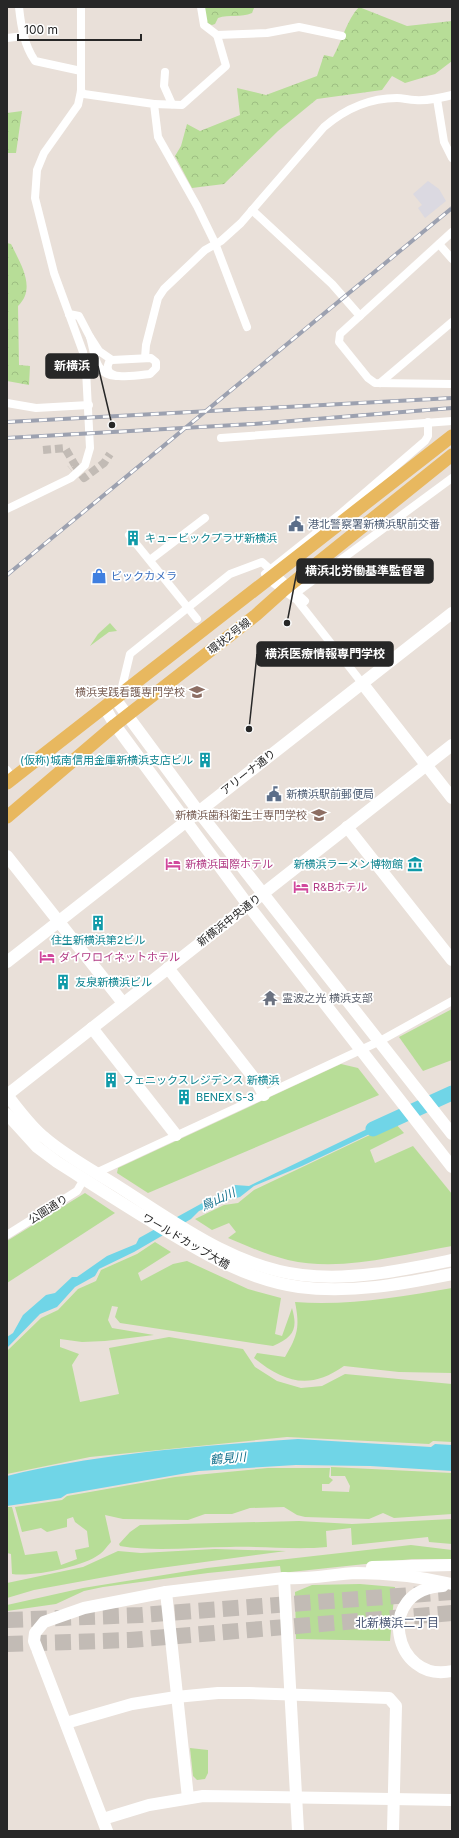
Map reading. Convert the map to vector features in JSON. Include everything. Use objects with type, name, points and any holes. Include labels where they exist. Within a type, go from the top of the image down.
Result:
[{"type":"main road","name":"環状2号線","points":[[9,777],[106,708],[452,436]]},
{"type":"main road","name":"環状2号線","points":[[7,817],[115,725],[256,615],[285,589],[452,455]]},
{"type":"street","points":[[19,7],[24,36],[30,53],[35,61],[81,71]]},
{"type":"street","points":[[7,509],[71,478],[84,465],[90,448],[89,407],[83,352],[54,273],[34,198],[37,170],[44,153],[78,105],[81,71],[81,7]]},
{"type":"street","points":[[201,7],[204,25],[217,34],[267,33],[299,27],[342,36]]},
{"type":"street","points":[[80,91],[84,94],[154,104],[182,105],[226,66],[217,34]]},
{"type":"street","points":[[7,38],[24,36]]},
{"type":"street","points":[[166,72],[164,86],[172,104]]},
{"type":"street","points":[[145,358],[146,345],[158,298],[173,280],[215,243],[221,241],[252,210],[324,127],[344,111],[386,98],[415,100],[452,95]]},
{"type":"street","points":[[437,98],[444,142],[452,158]]},
{"type":"street","points":[[154,104],[158,136],[197,206],[215,243],[247,327]]},
{"type":"street","points":[[252,210],[332,284],[360,316]]},
{"type":"street","points":[[452,232],[340,334],[339,342],[368,378],[375,383],[452,384]]},
{"type":"street","points":[[439,244],[452,259]]},
{"type":"street","points":[[69,314],[79,316],[90,337],[105,357],[112,360],[151,358],[156,362],[156,368],[150,374],[110,376],[101,370],[96,362],[90,337]]},
{"type":"street","points":[[380,383],[452,322]]},
{"type":"street","points":[[112,360],[109,362],[108,368],[109,372],[116,376]]},
{"type":"street","points":[[7,403],[36,408],[89,407]]},
{"type":"street","points":[[221,438],[452,421]]},
{"type":"street","points":[[232,609],[244,590],[339,515],[425,441],[428,436],[428,422]]},
{"type":"street","points":[[285,589],[300,590],[452,478]]},
{"type":"street","points":[[150,560],[205,518]]},
{"type":"street","points":[[130,535],[198,619]]},
{"type":"street","points":[[122,687],[130,654],[230,574],[261,561],[305,601]]},
{"type":"street","points":[[269,580],[285,589],[297,600],[452,798]]},
{"type":"street","name":"アリーナ通り","points":[[7,962],[452,613]]},
{"type":"street","points":[[116,700],[198,811],[450,1131]]},
{"type":"street","points":[[106,708],[115,725],[185,822],[452,1167]]},
{"type":"street","name":"新横浜中央通り","points":[[7,1095],[452,745]]},
{"type":"street","points":[[347,827],[452,960]]},
{"type":"street","points":[[7,856],[123,1003]]},
{"type":"street","points":[[168,968],[257,1082],[264,1095]]},
{"type":"street","points":[[96,1173],[362,1050],[452,1001]]},
{"type":"street","points":[[92,1028],[176,1135]]},
{"type":"street","name":"ワールドカップ大橋","points":[[7,1095],[44,1137],[96,1173],[232,1255],[261,1266],[287,1273],[316,1276],[364,1275],[452,1260]]},
{"type":"street","name":"ワールドカップ大橋","points":[[7,1114],[37,1147],[84,1179],[193,1247],[228,1266],[258,1277],[285,1285],[330,1289],[358,1288],[406,1283],[452,1274]]},
{"type":"street","name":"公園通り","points":[[7,1235],[76,1191],[84,1179]]},
{"type":"street","points":[[284,1578],[296,1574],[365,1567],[452,1565]]},
{"type":"street","points":[[108,1831],[34,1641],[35,1633],[44,1622],[84,1608],[166,1592],[284,1578],[297,1579],[373,1573],[418,1578],[452,1585]]},
{"type":"street","points":[[284,1578],[289,1696],[298,1831]]},
{"type":"street","points":[[452,1585],[423,1589],[412,1596],[403,1606],[399,1622],[400,1638],[406,1653],[418,1664],[438,1672],[452,1671]]},
{"type":"street","points":[[166,1592],[176,1697],[188,1798]]},
{"type":"street","points":[[66,1723],[132,1704],[176,1697],[249,1693],[289,1696],[389,1698],[396,1706],[393,1831]]},
{"type":"street","points":[[103,1819],[149,1805],[188,1798],[219,1796],[452,1800]]},
{"type":"shaded area","points":[[428,181],[439,189],[446,201],[425,218],[418,208],[422,205],[413,194]]},
{"type":"green space","points":[[203,7],[254,8],[252,13],[218,18],[215,24],[212,25],[206,23]]},
{"type":"green space","points":[[359,7],[407,26],[452,21],[452,61],[435,74],[405,83],[392,76],[382,90],[317,99],[278,131],[224,184],[192,188],[175,156],[181,146],[187,124],[200,131],[240,115],[237,88],[266,95],[317,76],[324,55],[333,57],[351,18]]},
{"type":"green space","points":[[22,111],[16,153],[7,153],[7,113]]},
{"type":"green space","points":[[7,243],[11,244],[19,259],[27,283],[24,299],[18,306],[19,365],[30,366],[29,385],[7,381]]},
{"type":"green space","points":[[110,623],[117,631],[109,632],[90,646],[98,634]]},
{"type":"green space","points":[[452,1009],[452,1060],[423,1071],[399,1037]]},
{"type":"green space","points":[[341,1064],[358,1068],[379,1095],[148,1193],[117,1173],[118,1168]]},
{"type":"green space","points":[[395,1123],[404,1133],[370,1150],[375,1163],[413,1146],[452,1194],[452,1246],[370,1261],[329,1264],[308,1263],[272,1256],[228,1238],[236,1232],[229,1223],[212,1230],[195,1219],[224,1205],[238,1203],[254,1190]]},
{"type":"green space","points":[[85,1193],[115,1213],[7,1283],[7,1241]]},
{"type":"green space","points":[[155,1242],[171,1252],[138,1273],[141,1281],[173,1264],[187,1261],[248,1289],[281,1298],[275,1334],[282,1336],[292,1308],[295,1322],[293,1332],[286,1339],[273,1346],[120,1323],[115,1317],[118,1307],[112,1306],[108,1320],[112,1328],[154,1335],[105,1341],[82,1342],[60,1339],[60,1347],[79,1354],[72,1365],[80,1402],[119,1394],[109,1348],[169,1337],[243,1349],[255,1367],[277,1381],[301,1388],[322,1386],[345,1374],[452,1384],[452,1442],[433,1441],[429,1444],[287,1437],[90,1457],[7,1474],[7,1351],[41,1318],[58,1310],[78,1289],[96,1281],[101,1270],[137,1254]]},
{"type":"green space","points":[[452,1288],[452,1373],[399,1372],[344,1366],[332,1374],[309,1381],[287,1378],[265,1367],[254,1358],[257,1353],[285,1357],[293,1343],[297,1331],[295,1302],[354,1302]]},
{"type":"green space","points":[[331,1467],[452,1473],[452,1514],[394,1518],[383,1513],[369,1519],[305,1517],[297,1515],[284,1507],[250,1508],[232,1514],[205,1514],[188,1520],[123,1519],[105,1515],[111,1542],[100,1554],[82,1563],[58,1570],[21,1575],[12,1574],[11,1554],[7,1553],[7,1507],[12,1507],[25,1555],[57,1551],[61,1565],[77,1559],[75,1550],[89,1547],[87,1531],[75,1522],[73,1517],[67,1519],[67,1527],[47,1532],[41,1528],[22,1532],[15,1507],[62,1500],[67,1496],[175,1477],[268,1468],[330,1468],[329,1477],[333,1480],[329,1484],[322,1484],[322,1491],[349,1492],[350,1486],[345,1476],[331,1476]]},
{"type":"green space","points":[[452,1519],[452,1544],[429,1542],[428,1537],[352,1545],[351,1528],[326,1531],[327,1547],[315,1548],[216,1547],[147,1549],[120,1546],[119,1544],[130,1532],[140,1525],[299,1521],[352,1524]]},
{"type":"green space","points":[[411,1545],[452,1550],[452,1559],[412,1559],[281,1573],[280,1566],[208,1573],[103,1587],[84,1591],[56,1604],[7,1611],[7,1605],[83,1588],[207,1568]]},
{"type":"green space","points":[[215,1549],[286,1551],[138,1571],[34,1590],[7,1598],[7,1583],[83,1567],[118,1551],[141,1553]]},
{"type":"green space","points":[[360,1584],[395,1587],[390,1641],[296,1639],[295,1592],[312,1585]]},
{"type":"green space","points":[[190,1748],[208,1750],[208,1773],[205,1779],[197,1780],[193,1776]]},
{"type":"water","points":[[390,1118],[393,1123],[302,1166],[254,1186],[240,1197],[223,1201],[199,1211],[191,1219],[134,1252],[99,1269],[95,1276],[75,1287],[57,1307],[40,1314],[7,1348],[7,1337],[13,1333],[23,1315],[46,1295],[55,1293],[72,1277],[77,1277],[107,1256],[136,1244],[139,1238],[235,1185],[249,1186]]},
{"type":"water","name":"鶴見川","points":[[298,1439],[431,1447],[435,1444],[452,1445],[452,1471],[370,1466],[296,1465],[199,1471],[67,1494],[61,1498],[7,1506],[7,1476],[43,1468],[115,1456],[225,1444]]},
{"type":"waterway","name":"鳥山川","points":[[373,1129],[452,1093]]},
{"type":"tunnel","points":[[43,450],[65,448],[75,465],[70,469]]},
{"type":"tunnel","points":[[75,465],[84,478],[104,463],[110,454]]},
{"type":"tunnel","points":[[7,1620],[141,1615],[452,1592]]},
{"type":"tunnel","points":[[7,1644],[130,1640],[452,1613]]},
{"type":"railway","points":[[7,575],[452,208]]},
{"type":"railway","points":[[7,422],[452,398]]},
{"type":"railway","points":[[7,438],[253,424],[452,408]]},
{"type":"place","name":"新横浜","points":[[112,425]]},
{"type":"place","name":"港北警察署新横浜駅前交番","points":[[296,524]]},
{"type":"place","name":"キュービックプラザ新横浜","points":[[133,538]]},
{"type":"place","name":"ビックカメラ","points":[[99,576]]},
{"type":"place","name":"横浜北労働基準監督署","points":[[287,623]]},
{"type":"place","name":"横浜実践看護専門学校","points":[[197,692]]},
{"type":"place","name":"横浜医療情報専門学校","points":[[249,729]]},
{"type":"place","name":"(仮称)城南信用金庫新横浜支店ビル","points":[[205,760]]},
{"type":"place","name":"新横浜駅前郵便局","points":[[274,794]]},
{"type":"place","name":"新横浜歯科衛生士専門学校","points":[[319,815]]},
{"type":"place","name":"新横浜国際ホテル","points":[[173,864]]},
{"type":"place","name":"新横浜ラーメン博物館","points":[[415,864]]},
{"type":"place","name":"R&Bホテル","points":[[301,887]]},
{"type":"place","name":"住生新横浜第2ビル","points":[[98,923]]},
{"type":"place","name":"ダイワロイネットホテル","points":[[47,957]]},
{"type":"place","name":"友泉新横浜ビル","points":[[63,982]]},
{"type":"place","name":"霊波之光 横浜支部","points":[[270,998]]},
{"type":"place","name":"フェニックスレジデンス 新横浜","points":[[111,1080]]},
{"type":"place","name":"BENEX S-3","points":[[184,1097]]},
{"type":"district","name":"北新横浜二丁目","points":[[397,1622]]}]
